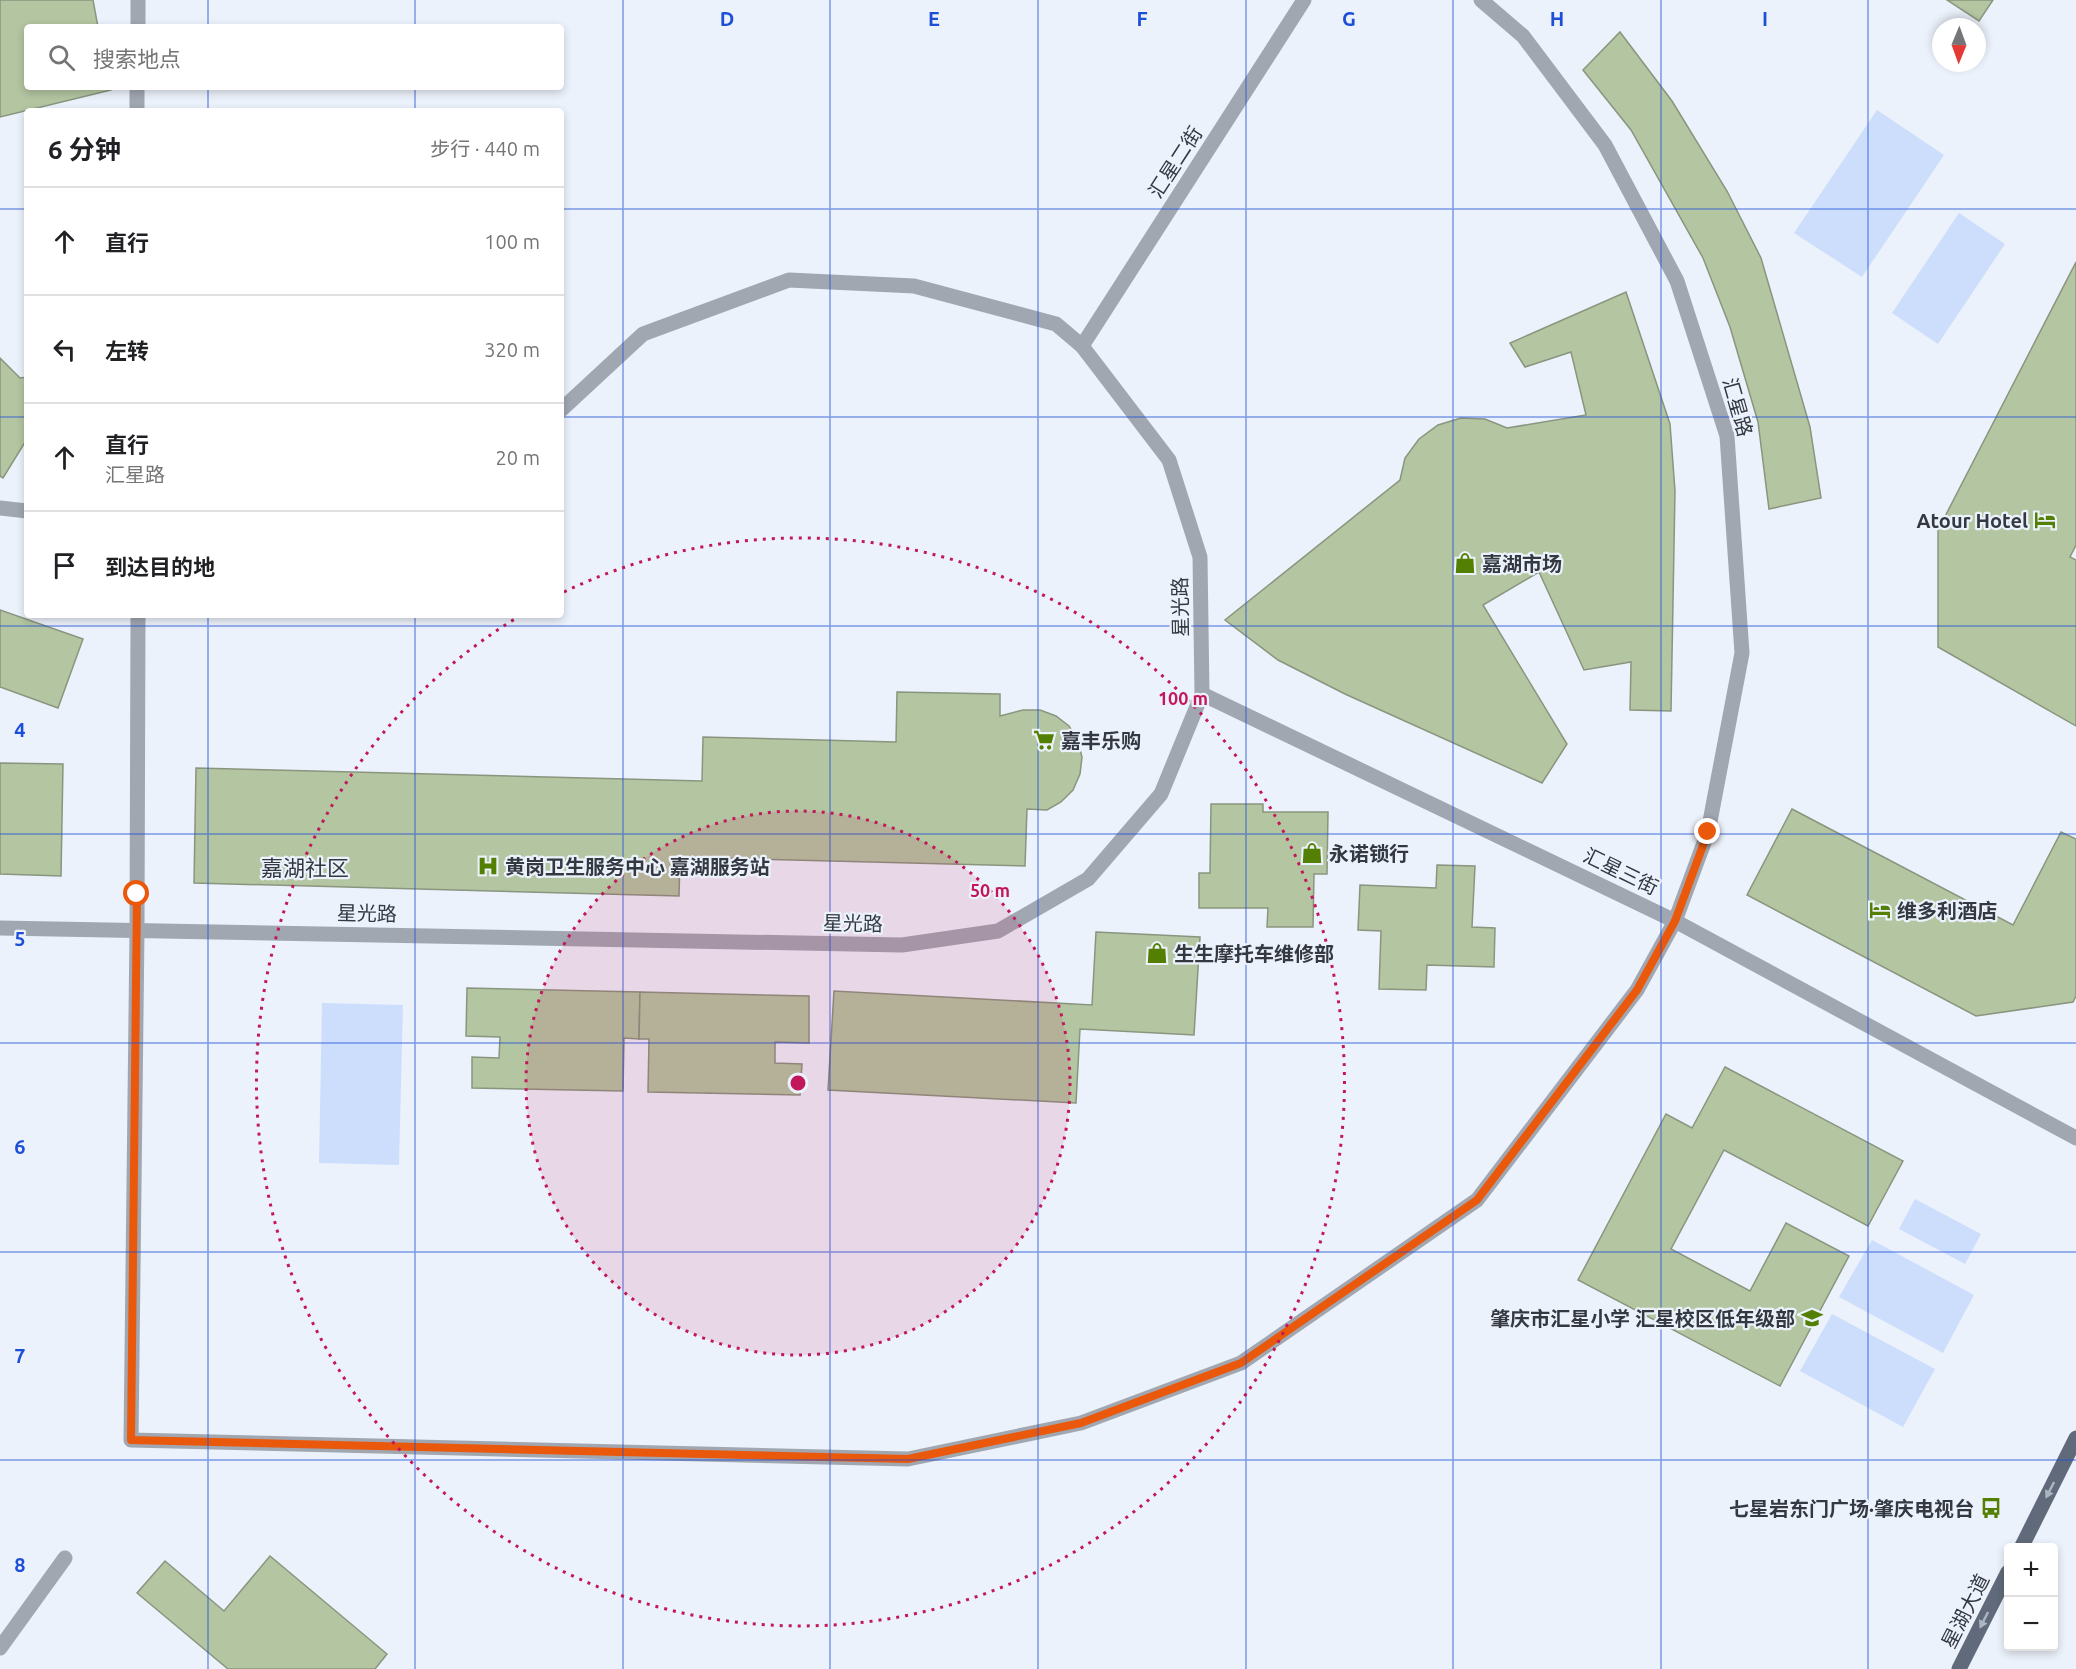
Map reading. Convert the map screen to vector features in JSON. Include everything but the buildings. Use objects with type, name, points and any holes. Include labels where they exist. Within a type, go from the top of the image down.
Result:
[{"type":"main road","points":[[2024,1543],[2076,1438]]},
{"type":"main road","name":"星湖大道","points":[[1959,1669],[2004,1580]]},
{"type":"street","points":[[138,0],[138,24]]},
{"type":"street","name":"汇星二街","points":[[1082,346],[1304,0]]},
{"type":"street","name":"汇星路","points":[[137,930],[131,1440],[908,1459],[1081,1423],[1241,1363],[1477,1200],[1637,990],[1675,921],[1708,832],[1742,653],[1727,436],[1677,281],[1605,145],[1523,36],[1481,0]]},
{"type":"street","points":[[137,90],[137,108]]},
{"type":"street","name":"星光路","points":[[0,928],[902,945],[998,931],[1088,879],[1161,794],[1202,694],[1200,557],[1169,460],[1082,346],[1056,324],[914,286],[789,280],[643,334],[564,407]]},
{"type":"street","points":[[0,508],[24,511]]},
{"type":"street","points":[[137,930],[138,618]]},
{"type":"street","name":"汇星三街","points":[[1202,694],[1675,921],[2076,1138]]},
{"type":"street","points":[[0,1648],[65,1558]]},
{"type":"shaded area","points":[[1877,110],[1944,155],[1862,277],[1794,233]]},
{"type":"shaded area","points":[[1959,213],[2005,244],[1938,344],[1892,313]]},
{"type":"shaded area","points":[[322,1003],[403,1005],[399,1165],[319,1163]]},
{"type":"shaded area","points":[[1915,1199],[1981,1234],[1965,1264],[1899,1229]]},
{"type":"shaded area","points":[[1872,1240],[1974,1295],[1943,1353],[1839,1297]]},
{"type":"shaded area","points":[[1832,1314],[1935,1369],[1903,1427],[1800,1371]]},
{"type":"place","name":"Atour Hotel","points":[[2045,520]]},
{"type":"place","name":"嘉湖市场","points":[[1465,563]]},
{"type":"place","name":"嘉丰乐购","points":[[1044,740]]},
{"type":"place","name":"永诺锁行","points":[[1312,853]]},
{"type":"place","name":"黄岗卫生服务中心 嘉湖服务站","points":[[488,866]]},
{"type":"place","name":"维多利酒店","points":[[1880,910]]},
{"type":"place","name":"生生摩托车维修部","points":[[1157,953]]},
{"type":"place","name":"肇庆市汇星小学 汇星校区低年级部","points":[[1812,1318]]},
{"type":"place","name":"七星岩东门广场·肇庆电视台","points":[[1991,1508]]},
{"type":"district","name":"嘉湖社区","points":[[305,867]]},
{"type":"route","points":[[137,894],[131,1440],[908,1459],[1081,1423],[1241,1363],[1477,1200],[1637,990],[1675,921],[1708,832]]}]
